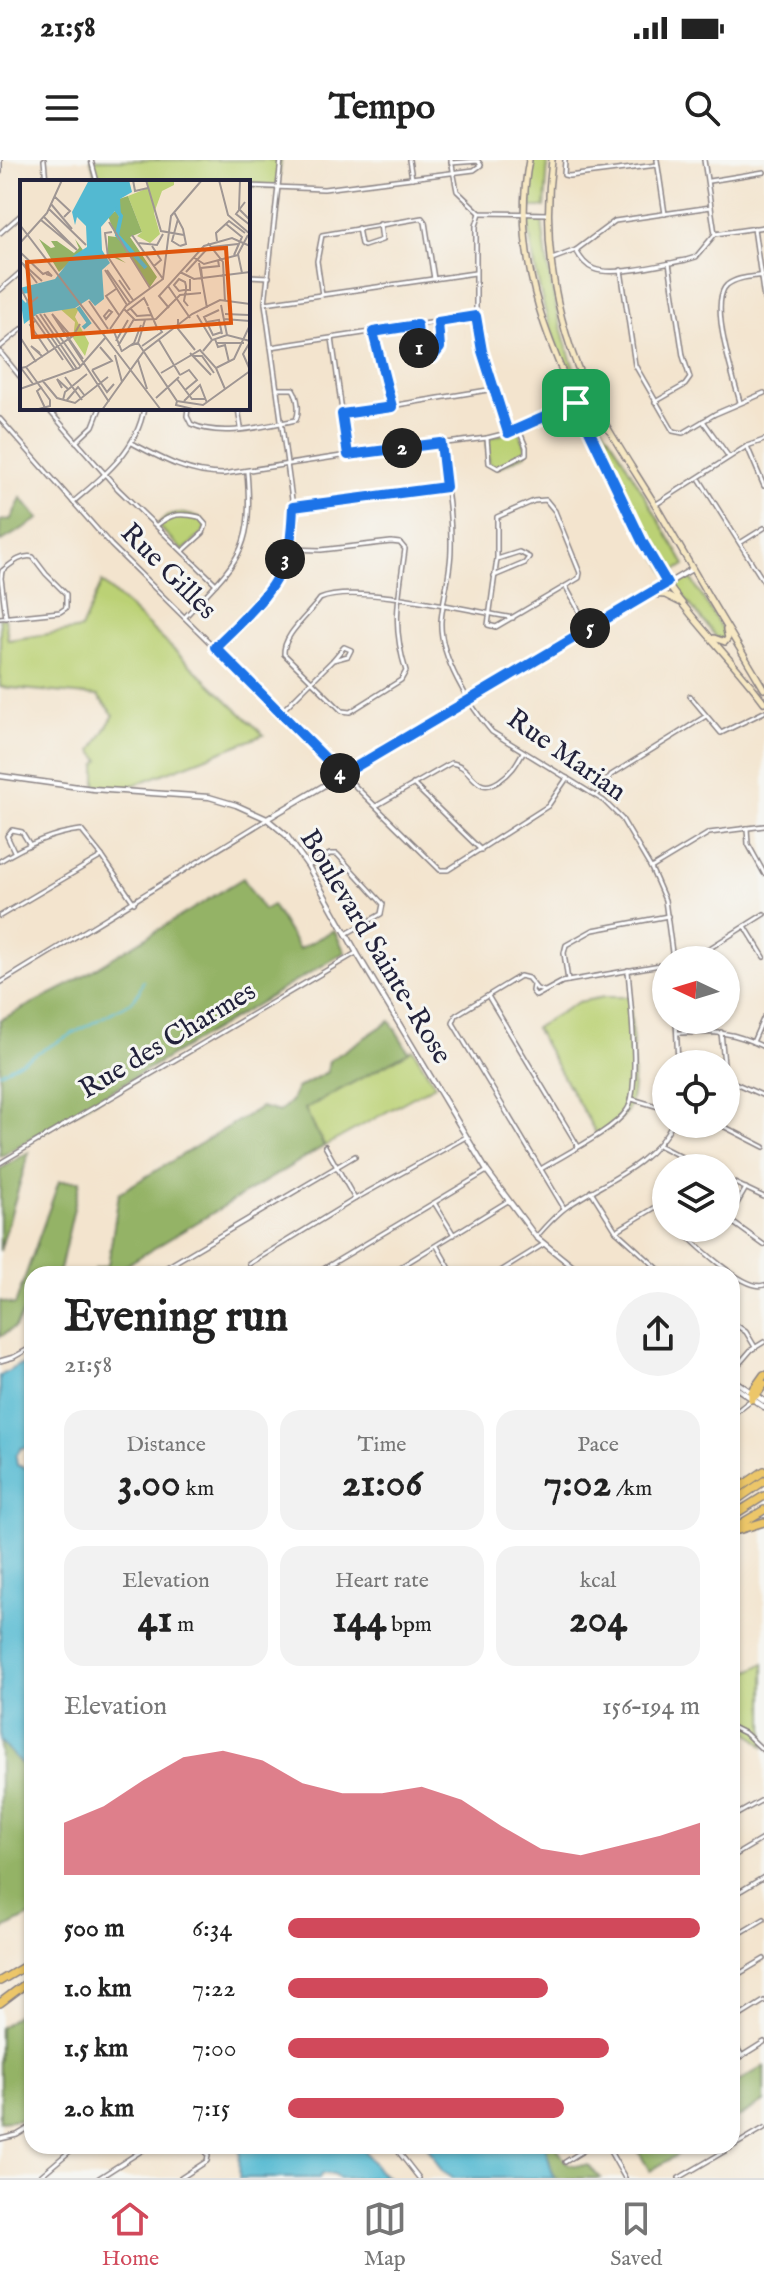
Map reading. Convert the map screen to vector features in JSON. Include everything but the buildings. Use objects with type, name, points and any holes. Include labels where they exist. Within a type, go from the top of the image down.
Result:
[{"type":"highway","points":[[756,1397],[764,1375]]},
{"type":"highway","points":[[756,1397],[764,1384]]},
{"type":"highway","points":[[740,1488],[764,1471]]},
{"type":"highway","points":[[740,1498],[764,1481]]},
{"type":"highway","points":[[740,1511],[764,1496]]},
{"type":"highway","points":[[740,1525],[764,1510]]},
{"type":"highway","points":[[740,1528],[764,1522]]},
{"type":"highway","points":[[0,1981],[24,1967]]},
{"type":"highway","points":[[0,2003],[24,1985]]},
{"type":"main road","points":[[529,160],[524,214],[528,261],[539,312],[554,356],[642,541],[667,583],[764,702]]},
{"type":"main road","points":[[552,160],[549,214],[551,259],[563,324],[591,396],[764,689]]},
{"type":"main road","points":[[648,594],[665,595],[683,604]]},
{"type":"main road","points":[[707,633],[719,642],[725,642],[728,638],[725,625]]},
{"type":"street","points":[[0,160],[0,172]]},
{"type":"street","points":[[44,160],[46,180]]},
{"type":"street","points":[[91,160],[96,180]]},
{"type":"street","points":[[215,647],[267,594],[279,575],[289,549],[293,507],[289,464],[265,303],[281,160]]},
{"type":"street","points":[[409,160],[412,178]]},
{"type":"street","points":[[565,160],[564,175],[657,162],[665,214]]},
{"type":"street","points":[[704,160],[715,234]]},
{"type":"street","points":[[250,186],[324,189],[452,173],[474,170],[481,165],[478,161],[451,162],[452,173],[457,191],[480,213],[549,214]]},
{"type":"street","points":[[707,181],[764,172]]},
{"type":"street","points":[[551,259],[576,250],[608,224],[711,207]]},
{"type":"street","points":[[480,213],[476,226],[476,316],[482,351],[508,433]]},
{"type":"street","points":[[0,233],[20,216]]},
{"type":"street","points":[[322,295],[317,261],[322,235],[422,218],[434,279]]},
{"type":"street","points":[[358,228],[364,246],[382,240],[380,224]]},
{"type":"street","points":[[576,250],[584,262],[594,269],[621,270],[696,257],[715,234],[764,227]]},
{"type":"street","points":[[754,228],[764,299]]},
{"type":"street","points":[[655,402],[685,385],[690,378],[683,356],[669,263]]},
{"type":"street","points":[[621,270],[635,365],[673,431],[683,433],[764,393]]},
{"type":"street","points":[[0,290],[20,273]]},
{"type":"street","points":[[265,303],[475,273]]},
{"type":"street","points":[[250,276],[269,277]]},
{"type":"street","points":[[740,403],[726,344],[720,299],[731,282],[762,276]]},
{"type":"street","points":[[271,347],[476,316]]},
{"type":"street","points":[[417,325],[419,348],[425,357],[433,357],[440,348],[438,322]]},
{"type":"street","points":[[20,331],[0,350],[20,376]]},
{"type":"street","points":[[373,332],[392,407]]},
{"type":"street","points":[[332,338],[348,455]]},
{"type":"street","points":[[188,410],[187,416],[195,426],[226,431],[296,420],[299,413],[293,389],[277,389]]},
{"type":"street","points":[[342,414],[494,389]]},
{"type":"street","points":[[132,443],[177,466],[205,474],[247,472],[348,455],[487,438],[519,430],[591,396]]},
{"type":"street","points":[[49,410],[105,475],[216,584]]},
{"type":"street","points":[[76,442],[93,426],[99,410]]},
{"type":"street","points":[[73,502],[105,475],[132,443],[143,410]]},
{"type":"street","points":[[238,410],[241,428]]},
{"type":"street","name":"Rue Gilles","points":[[0,419],[111,545],[440,870],[448,870],[548,806],[567,778]]},
{"type":"street","points":[[703,421],[729,457]]},
{"type":"street","points":[[487,438],[489,463],[498,468],[526,454],[519,430]]},
{"type":"street","points":[[655,505],[747,446],[764,440]]},
{"type":"street","name":"Rue Marian","points":[[441,443],[451,547],[441,626],[448,659],[469,699],[492,732],[596,796],[622,819],[651,868],[665,900],[671,946]]},
{"type":"street","points":[[747,446],[764,486]]},
{"type":"street","points":[[185,617],[232,567],[243,550],[248,524],[247,472]]},
{"type":"street","points":[[699,478],[764,582]]},
{"type":"street","points":[[293,507],[446,487]]},
{"type":"street","points":[[546,500],[555,511],[580,573],[579,578],[496,627],[488,625],[488,614],[497,559],[497,517],[534,501],[546,500]]},
{"type":"street","points":[[157,525],[169,515],[179,513],[199,517],[206,525],[203,533],[183,551]]},
{"type":"street","points":[[740,543],[764,528]]},
{"type":"street","points":[[289,549],[321,550],[391,542],[400,543],[405,549],[398,599],[396,629],[406,671],[401,680],[350,712],[342,711],[287,659],[284,646],[320,599],[359,593],[398,599],[443,606],[513,618]]},
{"type":"street","points":[[494,576],[525,563],[529,557],[519,552],[497,559]]},
{"type":"street","points":[[0,618],[6,618],[60,612],[66,608],[66,594],[33,557],[27,555],[2,571],[6,618]]},
{"type":"street","points":[[0,983],[267,819],[692,569]]},
{"type":"street","points":[[566,587],[589,629]]},
{"type":"street","points":[[281,712],[333,660]]},
{"type":"street","points":[[690,696],[721,733],[764,712]]},
{"type":"street","points":[[596,796],[611,775],[706,716]]},
{"type":"street","points":[[375,806],[455,762],[481,785],[491,786],[509,775],[523,752]]},
{"type":"street","name":"Boulevard Sainte-Rose","points":[[0,776],[93,789],[209,797],[267,819],[286,835],[308,866],[356,953],[487,1171],[536,1237],[572,1266]]},
{"type":"street","points":[[413,784],[481,850]]},
{"type":"street","points":[[651,868],[709,833],[764,826]]},
{"type":"street","points":[[747,828],[748,844],[764,873]]},
{"type":"street","points":[[0,861],[30,845],[81,830],[134,903]]},
{"type":"street","points":[[14,852],[7,840],[8,831],[22,832],[30,845]]},
{"type":"street","points":[[308,866],[330,854],[337,854],[383,904],[381,914],[346,934]]},
{"type":"street","points":[[0,916],[102,856]]},
{"type":"street","points":[[713,946],[764,914]]},
{"type":"street","points":[[568,981],[564,953],[566,945],[593,930],[668,916]]},
{"type":"street","points":[[745,926],[764,957]]},
{"type":"street","name":"Rue des Charmes","points":[[0,1163],[356,953]]},
{"type":"street","points":[[564,1208],[453,1023],[456,1015],[520,976],[528,978],[544,991],[568,981],[652,966]]},
{"type":"street","points":[[541,1169],[616,1123],[628,1109],[632,1099],[633,1076],[628,970]]},
{"type":"street","points":[[488,996],[578,1146]]},
{"type":"street","points":[[753,1042],[764,1017]]},
{"type":"street","points":[[734,1034],[764,1047]]},
{"type":"street","points":[[740,1085],[764,1096]]},
{"type":"street","points":[[632,1099],[652,1105]]},
{"type":"street","points":[[740,1135],[764,1147]]},
{"type":"street","points":[[249,1264],[355,1199],[466,1137]]},
{"type":"street","points":[[536,1237],[564,1208],[643,1160],[663,1138]]},
{"type":"street","points":[[659,1145],[676,1154]]},
{"type":"street","points":[[325,1146],[355,1199]]},
{"type":"street","points":[[174,1266],[355,1156]]},
{"type":"street","points":[[329,1266],[487,1171]]},
{"type":"street","points":[[740,1185],[764,1197]]},
{"type":"street","points":[[746,1188],[728,1219],[764,1245]]},
{"type":"street","points":[[591,1191],[616,1231],[655,1266]]},
{"type":"street","points":[[403,1266],[508,1201]]},
{"type":"street","points":[[435,1204],[454,1235]]},
{"type":"street","points":[[616,1231],[652,1209]]},
{"type":"street","points":[[695,1242],[723,1266]]},
{"type":"street","points":[[509,1266],[544,1244]]},
{"type":"street","points":[[437,1245],[449,1266]]},
{"type":"street","points":[[740,1277],[754,1286],[764,1285]]},
{"type":"street","points":[[740,1328],[755,1347]]},
{"type":"street","points":[[740,1363],[764,1342]]},
{"type":"street","points":[[0,1361],[24,1351]]},
{"type":"street","points":[[756,1397],[764,1407]]},
{"type":"street","points":[[740,1731],[764,1751]]},
{"type":"street","points":[[740,1812],[764,1799]]},
{"type":"street","points":[[740,1852],[764,1838]]},
{"type":"street","points":[[740,1891],[764,1877]]},
{"type":"street","points":[[740,1933],[764,1919]]},
{"type":"street","points":[[740,1973],[764,1959]]},
{"type":"street","points":[[740,2016],[764,2001]]},
{"type":"street","points":[[740,2053],[742,2056],[764,2042]]},
{"type":"street","points":[[740,2142],[764,2128]]},
{"type":"street","points":[[0,2139],[24,2131]]},
{"type":"street","points":[[38,2178],[66,2154]]},
{"type":"street","points":[[99,2178],[136,2154]]},
{"type":"street","points":[[181,2178],[209,2159],[206,2154]]},
{"type":"street","points":[[400,2154],[419,2178]]},
{"type":"street","points":[[565,2162],[578,2154]]},
{"type":"street","points":[[612,2154],[625,2178]]},
{"type":"street","points":[[679,2178],[720,2154]]},
{"type":"green space","points":[[91,160],[281,160],[278,188],[250,186],[250,180],[96,180]]},
{"type":"green space","points":[[533,160],[548,160],[545,207],[530,207]]},
{"type":"green space","points":[[528,220],[542,220],[556,308],[584,392],[579,395],[545,310]]},
{"type":"green space","points":[[588,405],[617,448],[685,565],[668,575],[582,408]]},
{"type":"green space","points":[[519,430],[526,454],[498,468],[489,463],[487,438]]},
{"type":"green space","points":[[21,498],[39,519],[0,542],[0,521],[11,519]]},
{"type":"green space","points":[[179,513],[199,517],[206,525],[203,533],[183,551],[157,525],[169,515]]},
{"type":"green space","points":[[690,577],[725,634],[723,639],[717,638],[675,586]]},
{"type":"green space","points":[[102,582],[264,735],[126,788],[96,786],[96,766],[100,760],[92,751],[114,715],[98,696],[0,687],[0,618],[5,618],[8,640],[81,629]]},
{"type":"green space","points":[[243,878],[263,910],[272,905],[299,949],[334,930],[345,952],[0,1157],[0,1020],[65,987]]},
{"type":"green space","points":[[604,997],[629,997],[633,1088],[624,1115],[597,1135],[535,1028],[578,1002]]},
{"type":"green space","points":[[390,1021],[409,1052],[305,1109],[324,1146],[124,1266],[105,1266],[108,1265],[119,1193],[261,1107],[279,1112],[291,1101],[297,1088],[327,1072],[329,1061]]},
{"type":"green space","points":[[413,1049],[435,1085],[325,1146],[304,1109]]},
{"type":"green space","points":[[29,1152],[0,1251],[0,1169]]},
{"type":"green space","points":[[59,1181],[80,1181],[61,1266],[29,1266]]},
{"type":"green space","points":[[24,1280],[24,1311],[15,1327],[0,1337],[0,1301],[15,1305]]},
{"type":"green space","points":[[764,1663],[764,1747],[740,1727],[740,1672],[752,1670]]},
{"type":"green space","points":[[0,1741],[24,1766],[24,1919],[0,1931]]},
{"type":"green space","points":[[24,2009],[23,2119],[0,2121],[0,2028]]},
{"type":"green space","points":[[764,2066],[764,2102],[740,2116],[740,2081]]},
{"type":"green space","points":[[547,2154],[560,2154],[568,2163],[588,2165],[601,2178],[554,2178]]},
{"type":"green space","points":[[640,2154],[678,2154],[650,2171]]},
{"type":"water","points":[[24,1365],[24,1448],[16,1456],[17,1465],[24,1468],[24,1766],[0,1741],[0,1376]]},
{"type":"water","points":[[240,2154],[367,2154],[388,2178],[339,2178],[333,2174],[322,2174],[319,2178],[239,2178]]},
{"type":"water","points":[[432,2154],[547,2154],[554,2178],[453,2178],[442,2171]]},
{"type":"waterway","points":[[0,1073],[131,1002],[143,981]]},
{"type":"route","points":[[476,316],[482,351],[508,433],[576,403],[642,541],[667,583],[342,775],[215,647],[267,594],[279,575],[289,549],[293,507],[446,487],[441,443],[348,455],[342,414],[392,407],[373,332],[417,325],[419,348],[425,357],[433,357],[440,348],[438,322],[476,316]]}]
